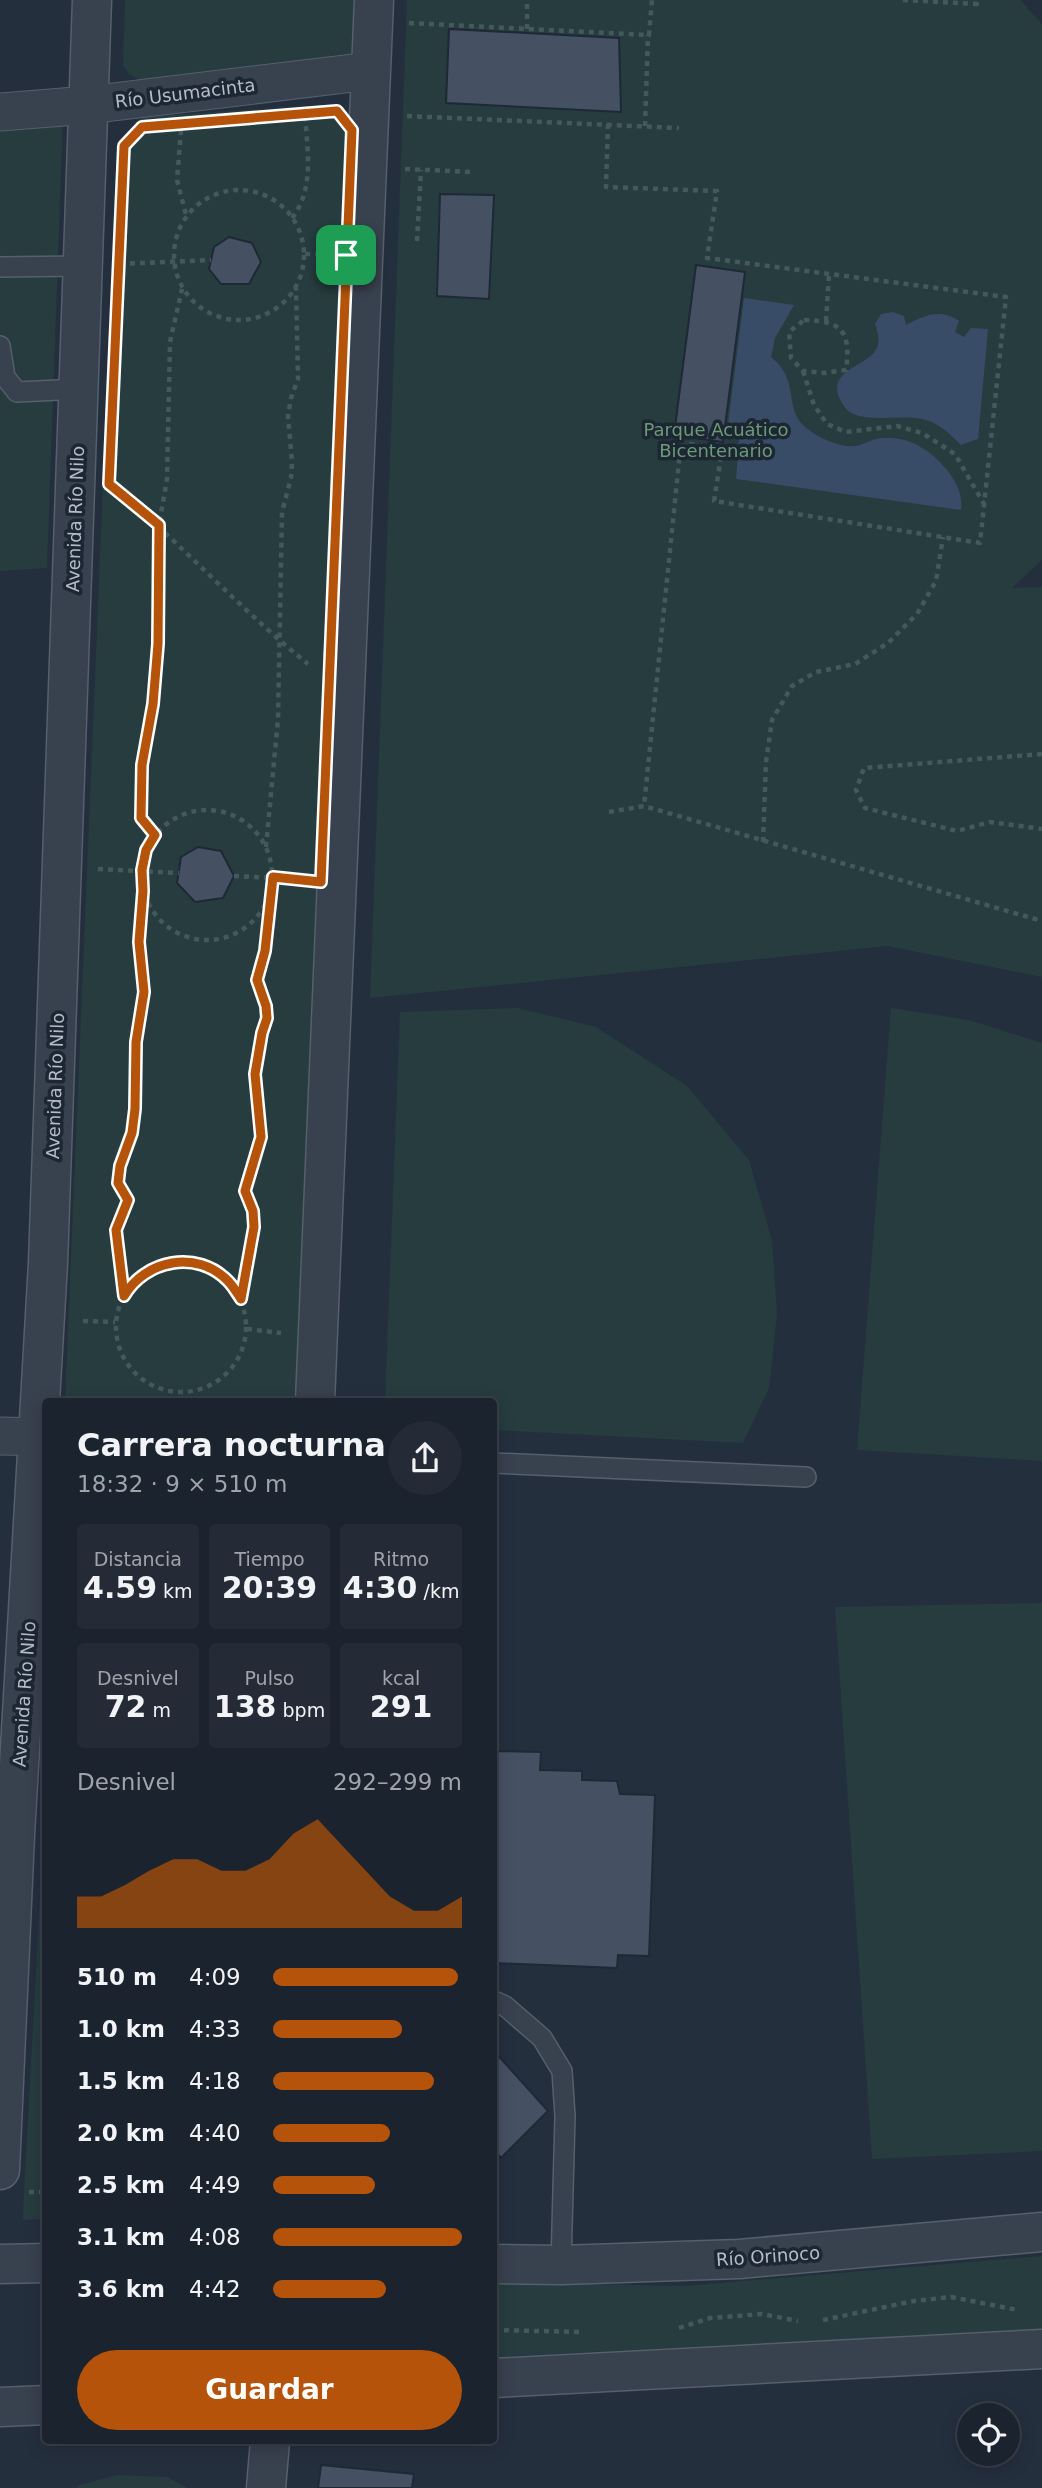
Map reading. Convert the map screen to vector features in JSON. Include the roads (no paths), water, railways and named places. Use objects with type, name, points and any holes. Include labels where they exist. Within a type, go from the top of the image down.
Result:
[{"type":"street","name":"Avenida Río Nilo","points":[[44,1398],[92,0]]},
{"type":"street","points":[[315,1398],[374,0]]},
{"type":"street","name":"Río Usumacinta","points":[[0,112],[88,105],[370,71]]},
{"type":"street","points":[[0,1436],[42,1437]]},
{"type":"street","name":"Avenida Río Nilo","points":[[12,2181],[15,1835],[42,1451]]},
{"type":"street","name":"Río Orinoco","points":[[497,2264],[561,2265],[739,2259],[1042,2232]]},
{"type":"street","points":[[0,2264],[42,2263]]},
{"type":"street","points":[[497,2378],[1042,2349]]},
{"type":"street","points":[[0,2407],[42,2404]]},
{"type":"street","points":[[266,2488],[270,2444]]},
{"type":"lane","points":[[0,267],[83,266]]},
{"type":"lane","points":[[0,346],[5,377],[17,392],[79,389]]},
{"type":"lane","points":[[497,1464],[806,1477]]},
{"type":"lane","points":[[497,2002],[505,2006],[542,2038],[562,2071],[565,2116],[561,2265]]},
{"type":"water","points":[[744,298],[794,305],[775,338],[771,357],[785,374],[794,409],[802,424],[820,437],[842,445],[856,446],[886,438],[897,438],[916,444],[941,462],[950,475],[960,493],[961,510],[736,479],[739,439],[727,432]]},
{"type":"water","points":[[893,312],[904,316],[906,325],[932,314],[952,317],[959,321],[955,332],[964,337],[971,328],[988,329],[978,439],[961,445],[941,427],[926,420],[870,418],[850,412],[844,406],[838,393],[842,376],[874,353],[879,342],[875,324],[881,314]]},
{"type":"park label","name":"Parque Acuático Bicentenario","points":[[716,439]]}]
